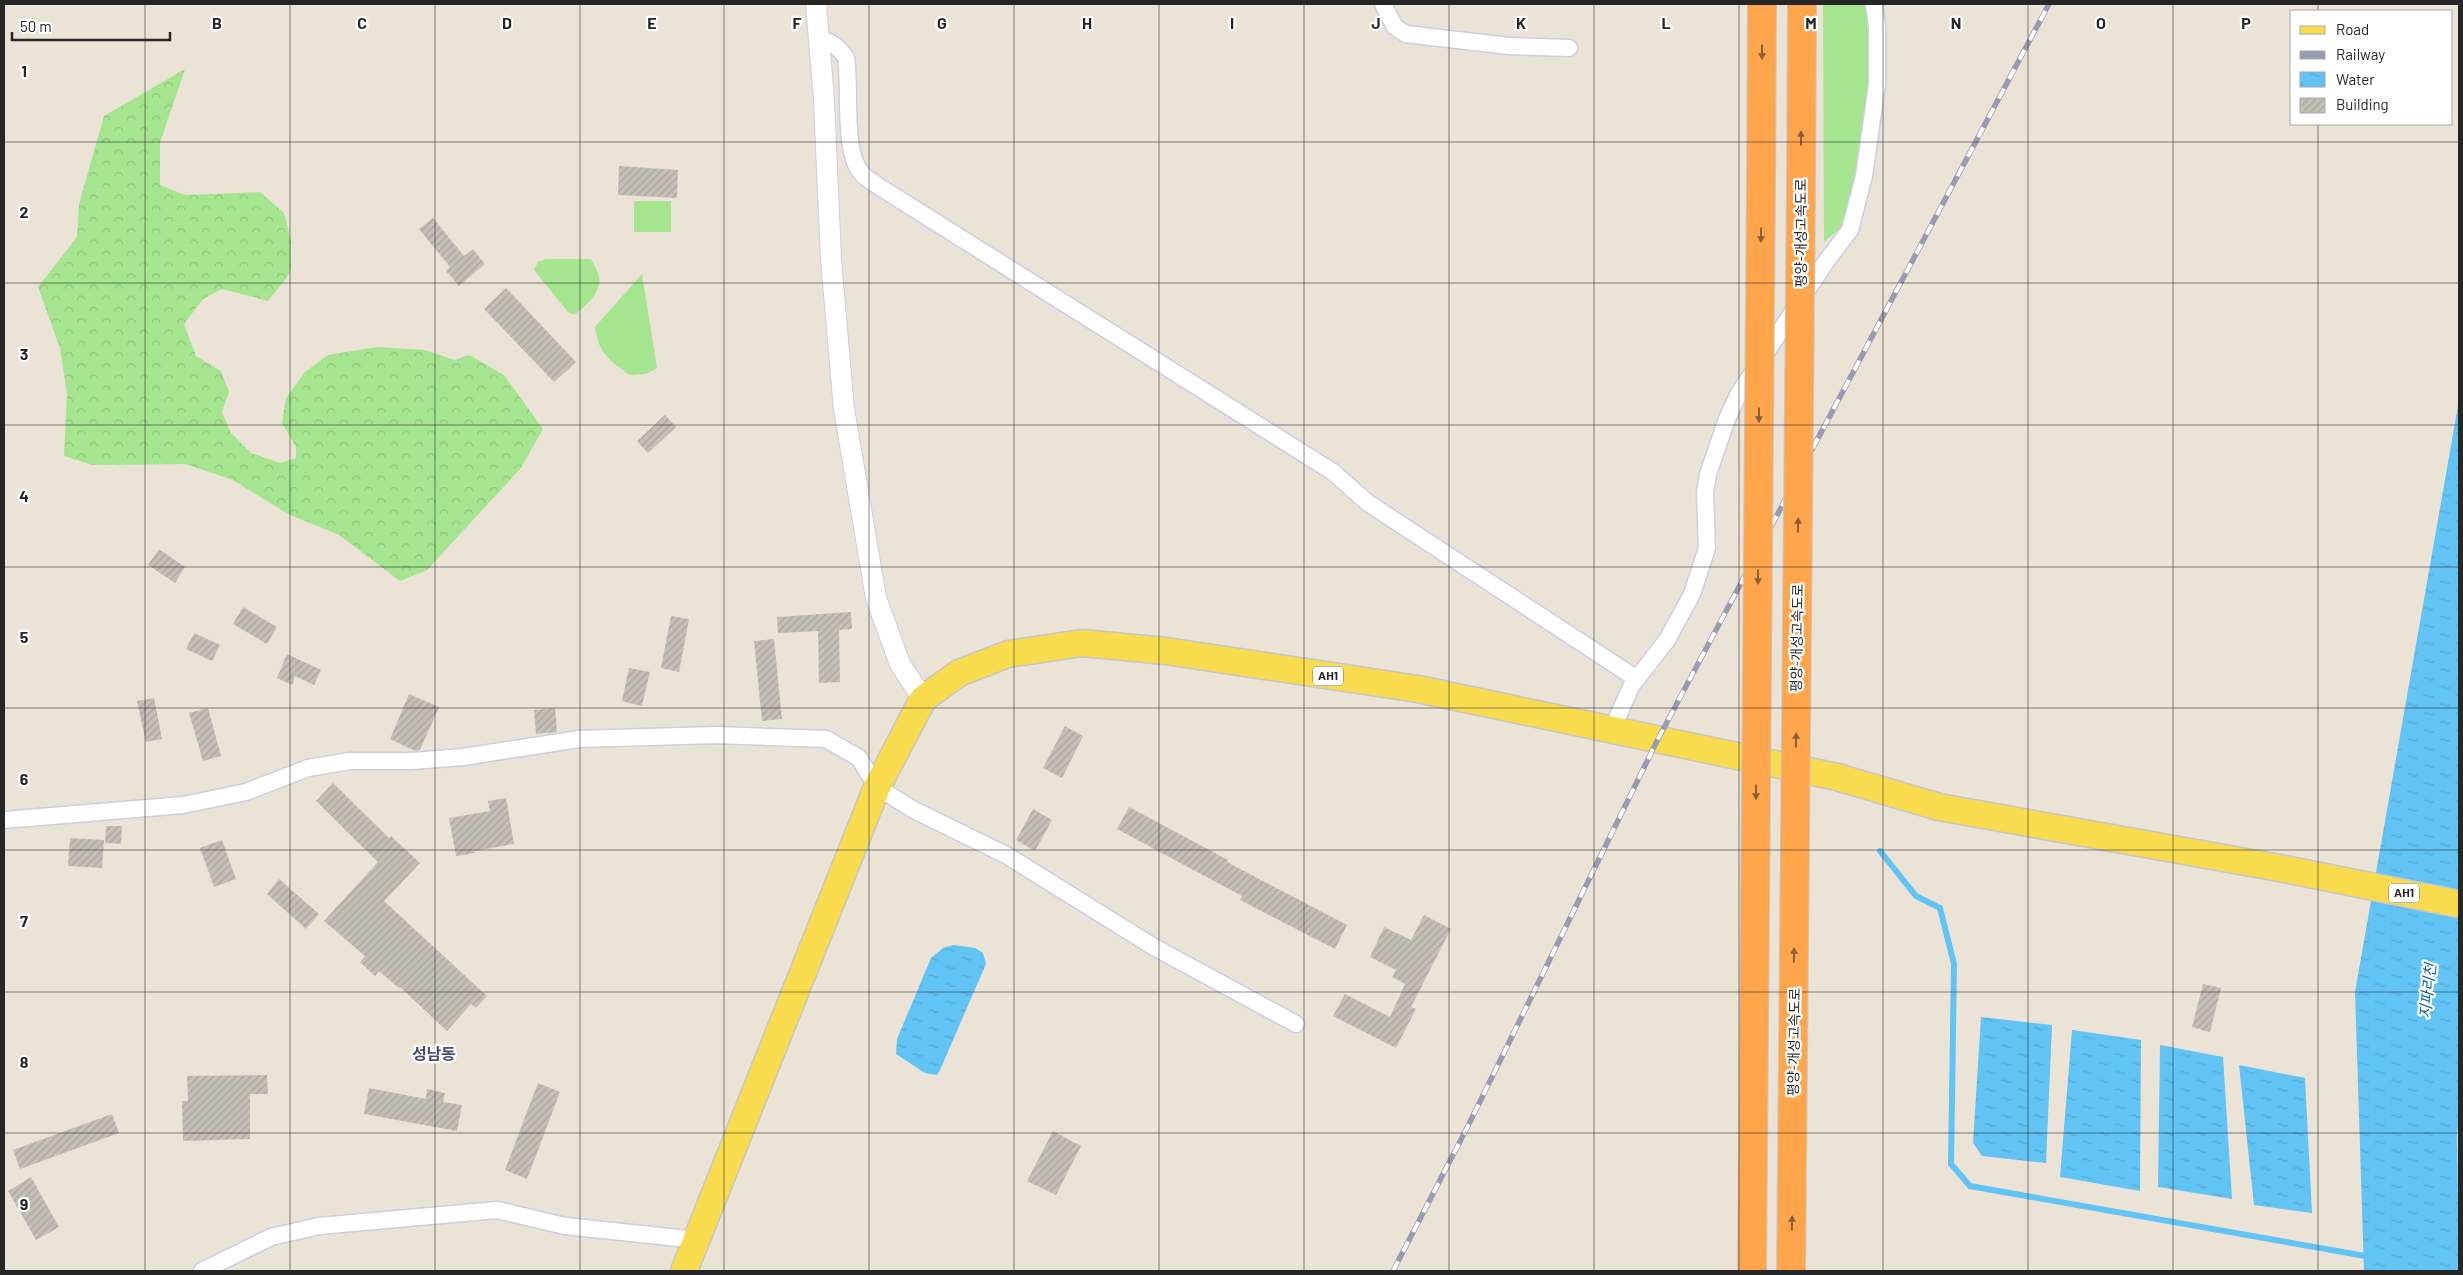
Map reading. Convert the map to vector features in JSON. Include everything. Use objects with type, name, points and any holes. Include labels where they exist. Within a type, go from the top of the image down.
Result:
[{"type":"highway","points":[[1752,1271],[1762,4]]},
{"type":"highway","name":"평양-개성고속도로","points":[[1792,1271],[1802,4]]},
{"type":"main road","name":"AH1","points":[[684,1271],[877,787],[923,698],[959,673],[1008,654],[1082,643],[1166,651],[1418,689],[1837,777],[1939,806],[2285,869],[2459,904]]},
{"type":"street","points":[[816,4],[824,100],[831,260],[844,409],[876,598],[900,664],[923,698]]},
{"type":"street","points":[[1383,4],[1395,26],[1406,34],[1509,46],[1569,48]]},
{"type":"street","points":[[1612,730],[1637,679],[1667,640],[1692,594],[1707,548],[1705,493],[1708,474],[1734,403],[1825,263],[1850,230],[1864,176],[1877,84],[1877,27],[1874,4]]},
{"type":"street","points":[[819,39],[831,42],[841,50],[846,58],[854,158],[862,173],[872,182],[1333,472],[1368,503],[1637,679]]},
{"type":"street","points":[[4,820],[183,805],[246,792],[308,768],[350,761],[412,761],[463,757],[579,739],[717,735],[826,738],[859,758],[877,787],[914,810],[1006,855],[1154,947],[1296,1024]]},
{"type":"street","points":[[202,1271],[210,1265],[272,1236],[319,1226],[497,1210],[565,1226],[697,1240]]},
{"type":"green space","points":[[1823,4],[1865,4],[1872,68],[1861,161],[1843,226],[1824,242]]},
{"type":"green space","points":[[185,69],[160,143],[160,185],[185,195],[260,192],[284,213],[291,241],[291,272],[268,301],[222,289],[203,299],[184,324],[196,356],[221,371],[229,392],[222,412],[231,433],[251,453],[280,463],[296,458],[296,447],[282,423],[286,398],[305,372],[328,355],[377,347],[425,350],[455,360],[469,355],[504,375],[543,429],[521,468],[427,570],[400,581],[339,535],[288,514],[233,480],[185,464],[92,465],[64,456],[67,394],[60,348],[38,287],[77,237],[79,204],[104,116]]},
{"type":"green space","points":[[634,201],[671,201],[671,232],[634,232]]},
{"type":"green space","points":[[546,259],[591,259],[596,268],[599,277],[598,288],[588,303],[574,315],[568,312],[534,270],[538,262]]},
{"type":"green space","points":[[642,274],[657,368],[646,374],[630,375],[606,356],[599,344],[595,327]]},
{"type":"water","name":"지파리천","points":[[2459,400],[2459,1118],[2457,1134],[2459,1271],[2364,1271],[2355,992]]},
{"type":"water","points":[[953,945],[975,948],[983,953],[986,964],[940,1070],[937,1075],[925,1073],[896,1054],[897,1039],[931,958],[943,948]]},
{"type":"water","points":[[1981,1017],[2052,1025],[2046,1163],[1982,1156],[1973,1143]]},
{"type":"water","points":[[2072,1030],[2141,1040],[2140,1191],[2060,1177]]},
{"type":"water","points":[[2160,1045],[2223,1057],[2232,1199],[2158,1187]]},
{"type":"water","points":[[2239,1065],[2305,1078],[2312,1213],[2254,1205]]},
{"type":"building","points":[[619,166],[678,170],[677,198],[618,195]]},
{"type":"building","points":[[433,218],[464,256],[473,249],[485,264],[459,286],[446,271],[450,267],[419,229]]},
{"type":"building","points":[[506,288],[576,362],[554,382],[484,309]]},
{"type":"building","points":[[665,415],[676,427],[648,453],[637,441]]},
{"type":"building","points":[[159,549],[185,567],[175,583],[148,565]]},
{"type":"building","points":[[243,607],[277,627],[267,644],[233,624]]},
{"type":"building","points":[[851,612],[852,629],[839,630],[840,682],[819,683],[818,631],[778,633],[777,617]]},
{"type":"building","points":[[671,616],[689,619],[679,672],[661,668]]},
{"type":"building","points":[[194,633],[220,645],[212,661],[186,649]]},
{"type":"building","points":[[774,639],[782,719],[762,721],[754,641]]},
{"type":"building","points":[[287,654],[321,670],[314,685],[295,676],[292,685],[277,678]]},
{"type":"building","points":[[629,668],[650,672],[642,706],[622,701]]},
{"type":"building","points":[[409,694],[439,707],[420,750],[415,751],[390,739]]},
{"type":"building","points":[[154,698],[162,739],[146,742],[137,701]]},
{"type":"building","points":[[208,708],[221,756],[203,761],[189,713]]},
{"type":"building","points":[[555,708],[557,732],[536,734],[534,710]]},
{"type":"building","points":[[1065,726],[1083,736],[1062,778],[1043,768]]},
{"type":"building","points":[[333,783],[389,838],[391,836],[420,863],[384,901],[487,996],[476,1008],[471,1004],[447,1031],[400,987],[379,971],[375,976],[360,962],[365,956],[324,921],[378,862],[316,801]]},
{"type":"building","points":[[506,798],[514,844],[456,856],[449,818],[490,811],[488,801]]},
{"type":"building","points":[[1129,807],[1228,860],[1227,862],[1347,925],[1335,949],[1240,900],[1242,896],[1117,829]]},
{"type":"building","points":[[1033,809],[1052,820],[1035,851],[1016,840]]},
{"type":"building","points":[[106,826],[122,826],[121,844],[105,843]]},
{"type":"building","points":[[70,838],[104,840],[102,868],[68,866]]},
{"type":"building","points":[[222,840],[236,879],[214,887],[200,848]]},
{"type":"building","points":[[279,879],[319,914],[306,929],[267,894]]},
{"type":"building","points":[[1424,915],[1451,929],[1411,1007],[1416,1009],[1396,1048],[1333,1016],[1345,994],[1390,1017],[1405,984],[1392,977],[1396,970],[1370,957],[1384,927],[1411,940]]},
{"type":"building","points":[[2203,984],[2221,988],[2210,1032],[2192,1027]]},
{"type":"building","points":[[267,1075],[268,1094],[250,1094],[250,1139],[183,1141],[182,1101],[188,1101],[187,1076]]},
{"type":"building","points":[[538,1083],[560,1092],[527,1179],[505,1170]]},
{"type":"building","points":[[369,1088],[426,1099],[427,1089],[445,1093],[443,1102],[462,1105],[457,1131],[364,1114]]},
{"type":"building","points":[[112,1114],[119,1133],[20,1169],[13,1150]]},
{"type":"building","points":[[1053,1131],[1081,1146],[1056,1195],[1027,1181]]},
{"type":"building","points":[[31,1177],[59,1227],[36,1240],[8,1191]]},
{"type":"waterway","points":[[1880,851],[1916,896],[1940,908],[1954,964],[1951,1164],[1970,1186],[2371,1257]]},
{"type":"railway","points":[[1393,1271],[1468,1126],[1658,739],[2049,4]]},
{"type":"district","name":"성남동","points":[[434,1054]]}]
